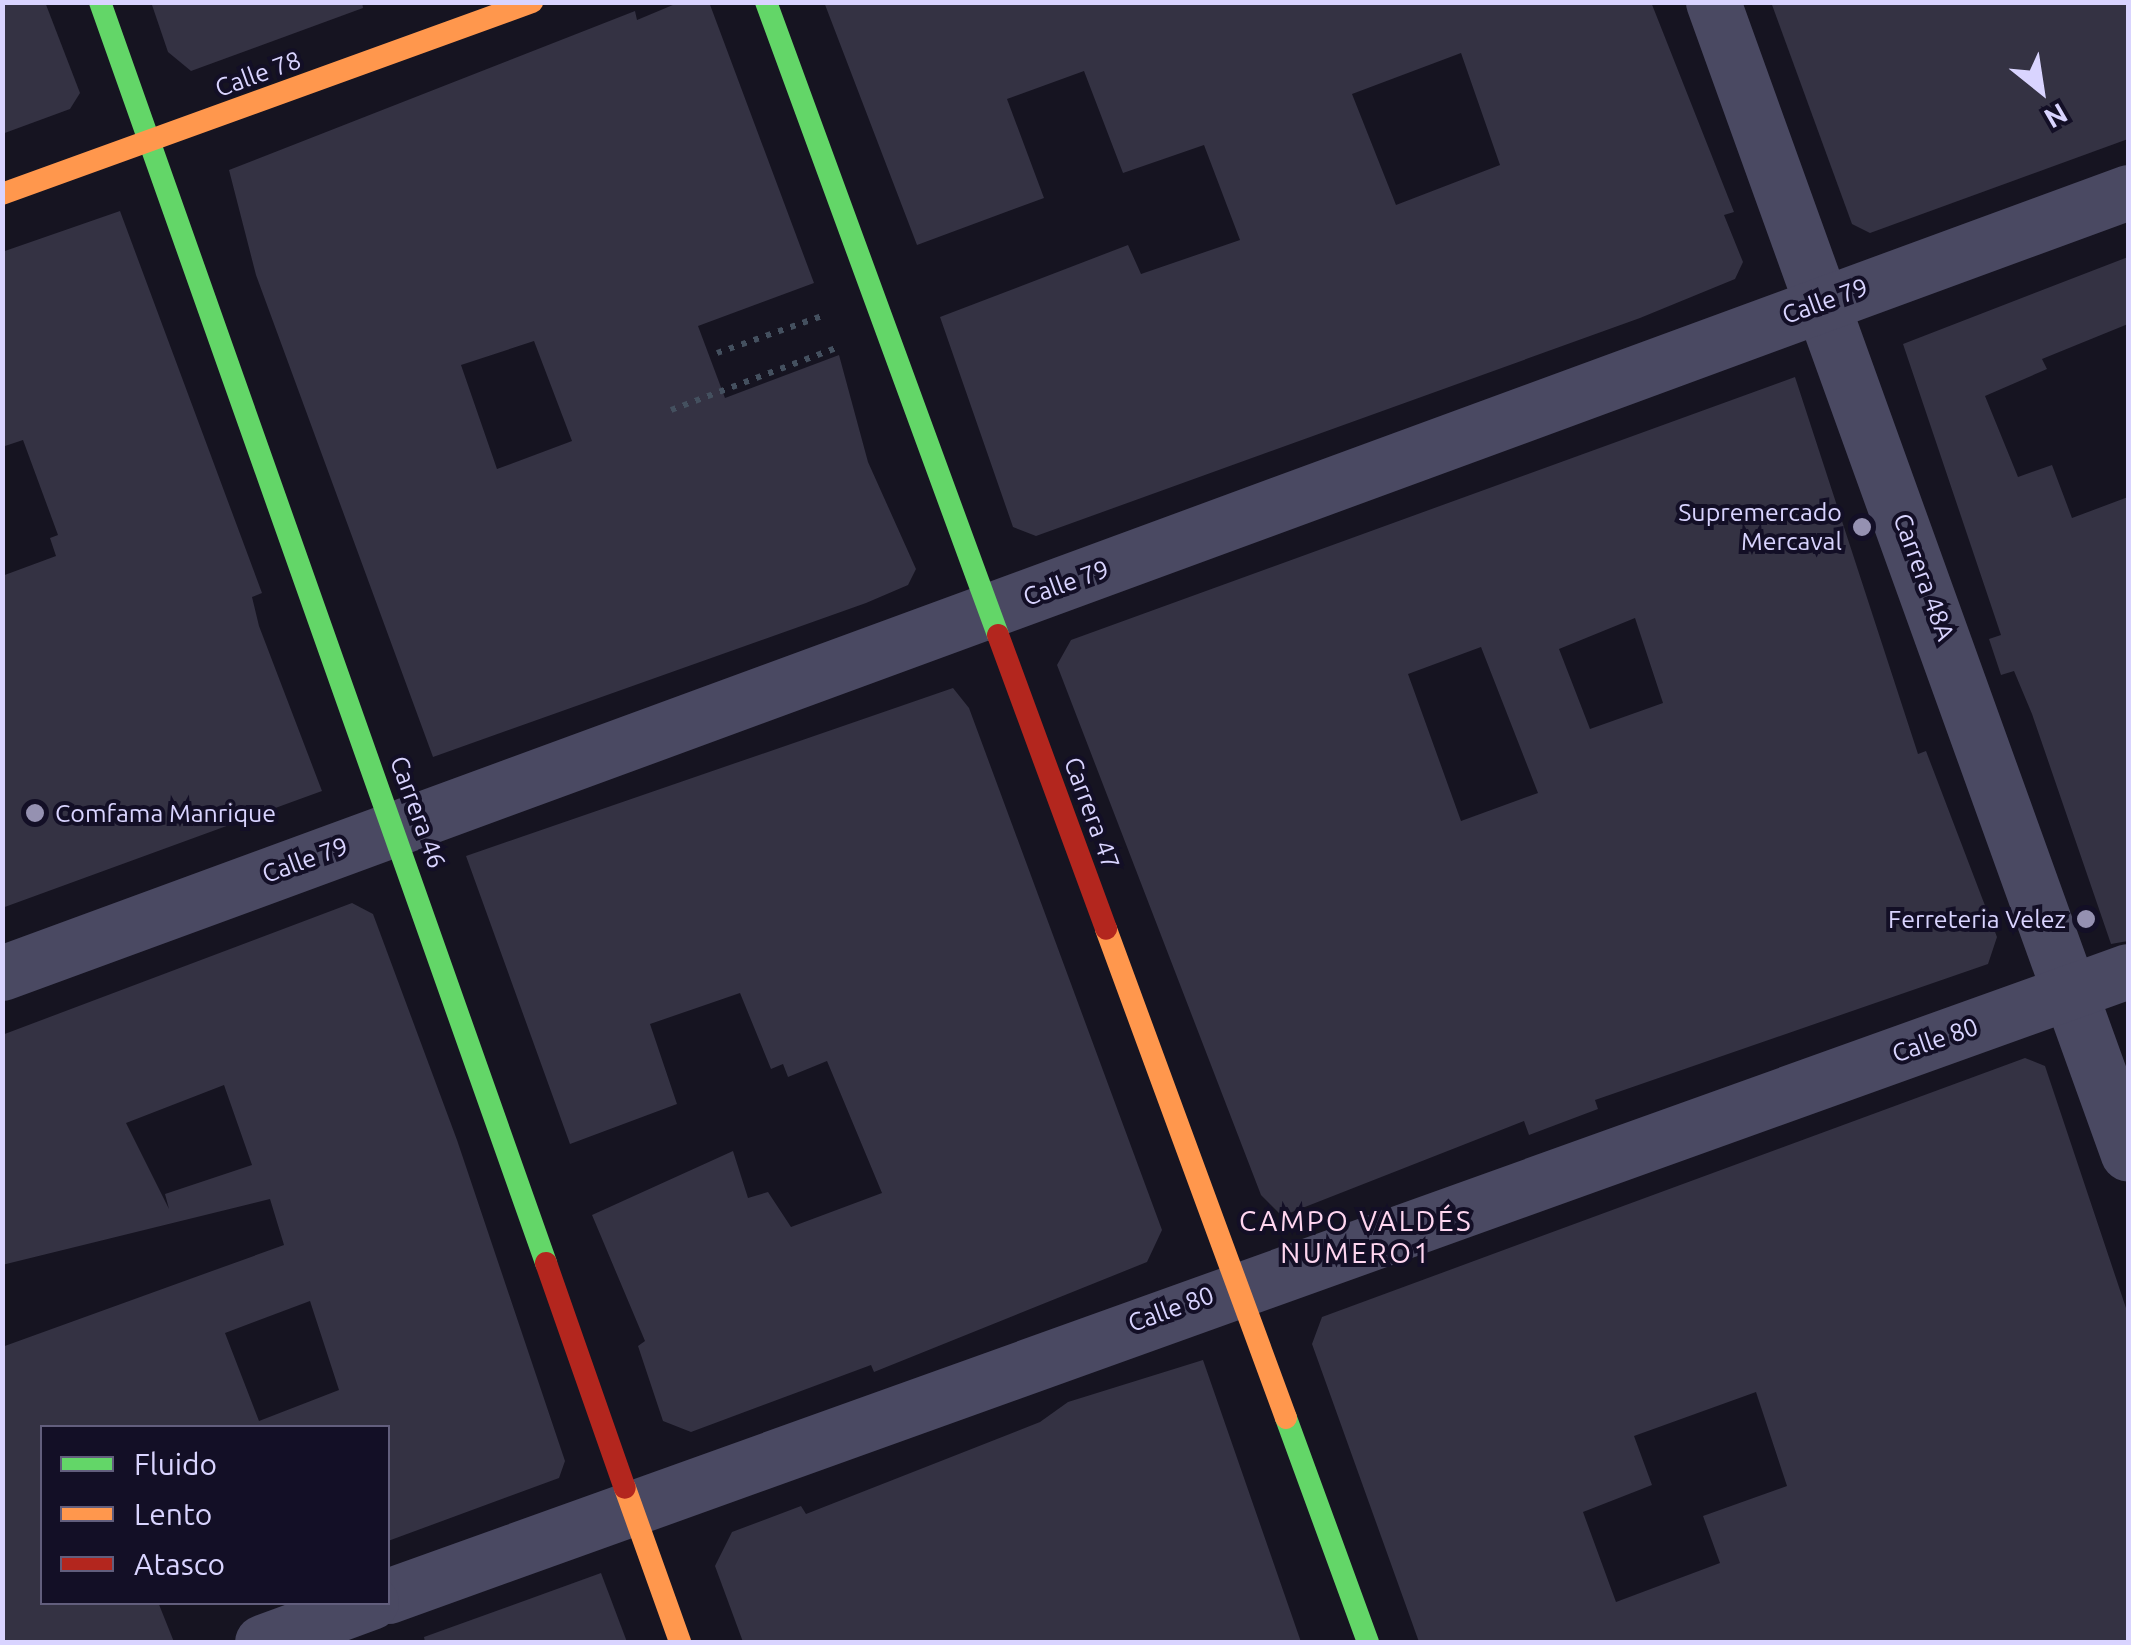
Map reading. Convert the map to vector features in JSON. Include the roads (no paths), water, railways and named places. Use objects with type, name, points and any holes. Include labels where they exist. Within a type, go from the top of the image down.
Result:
[{"type":"street","name":"Carrera 46","points":[[100,2],[143,140],[394,827],[680,1642]]},
{"type":"street","name":"Calle 78","points":[[2,194],[532,2]]},
{"type":"street","name":"Carrera 47","points":[[766,2],[1368,1642]]},
{"type":"street","name":"Carrera 48A","points":[[1714,2],[1826,301],[2128,1154]]},
{"type":"street","name":"Calle 79","points":[[2,973],[2128,192]]},
{"type":"street","name":"Calle 80","points":[[390,1595],[1238,1285],[2128,971]]},
{"type":"street","points":[[262,1642],[363,1605]]},
{"type":"place","name":"Supremercado Mercaval","points":[[1862,527]]},
{"type":"place","name":"Comfama Manrique","points":[[35,813]]},
{"type":"place","name":"Ferreteria Velez","points":[[2086,919]]},
{"type":"district","name":"CAMPO VALDÉS NUMERO1","points":[[1356,1237]]}]
